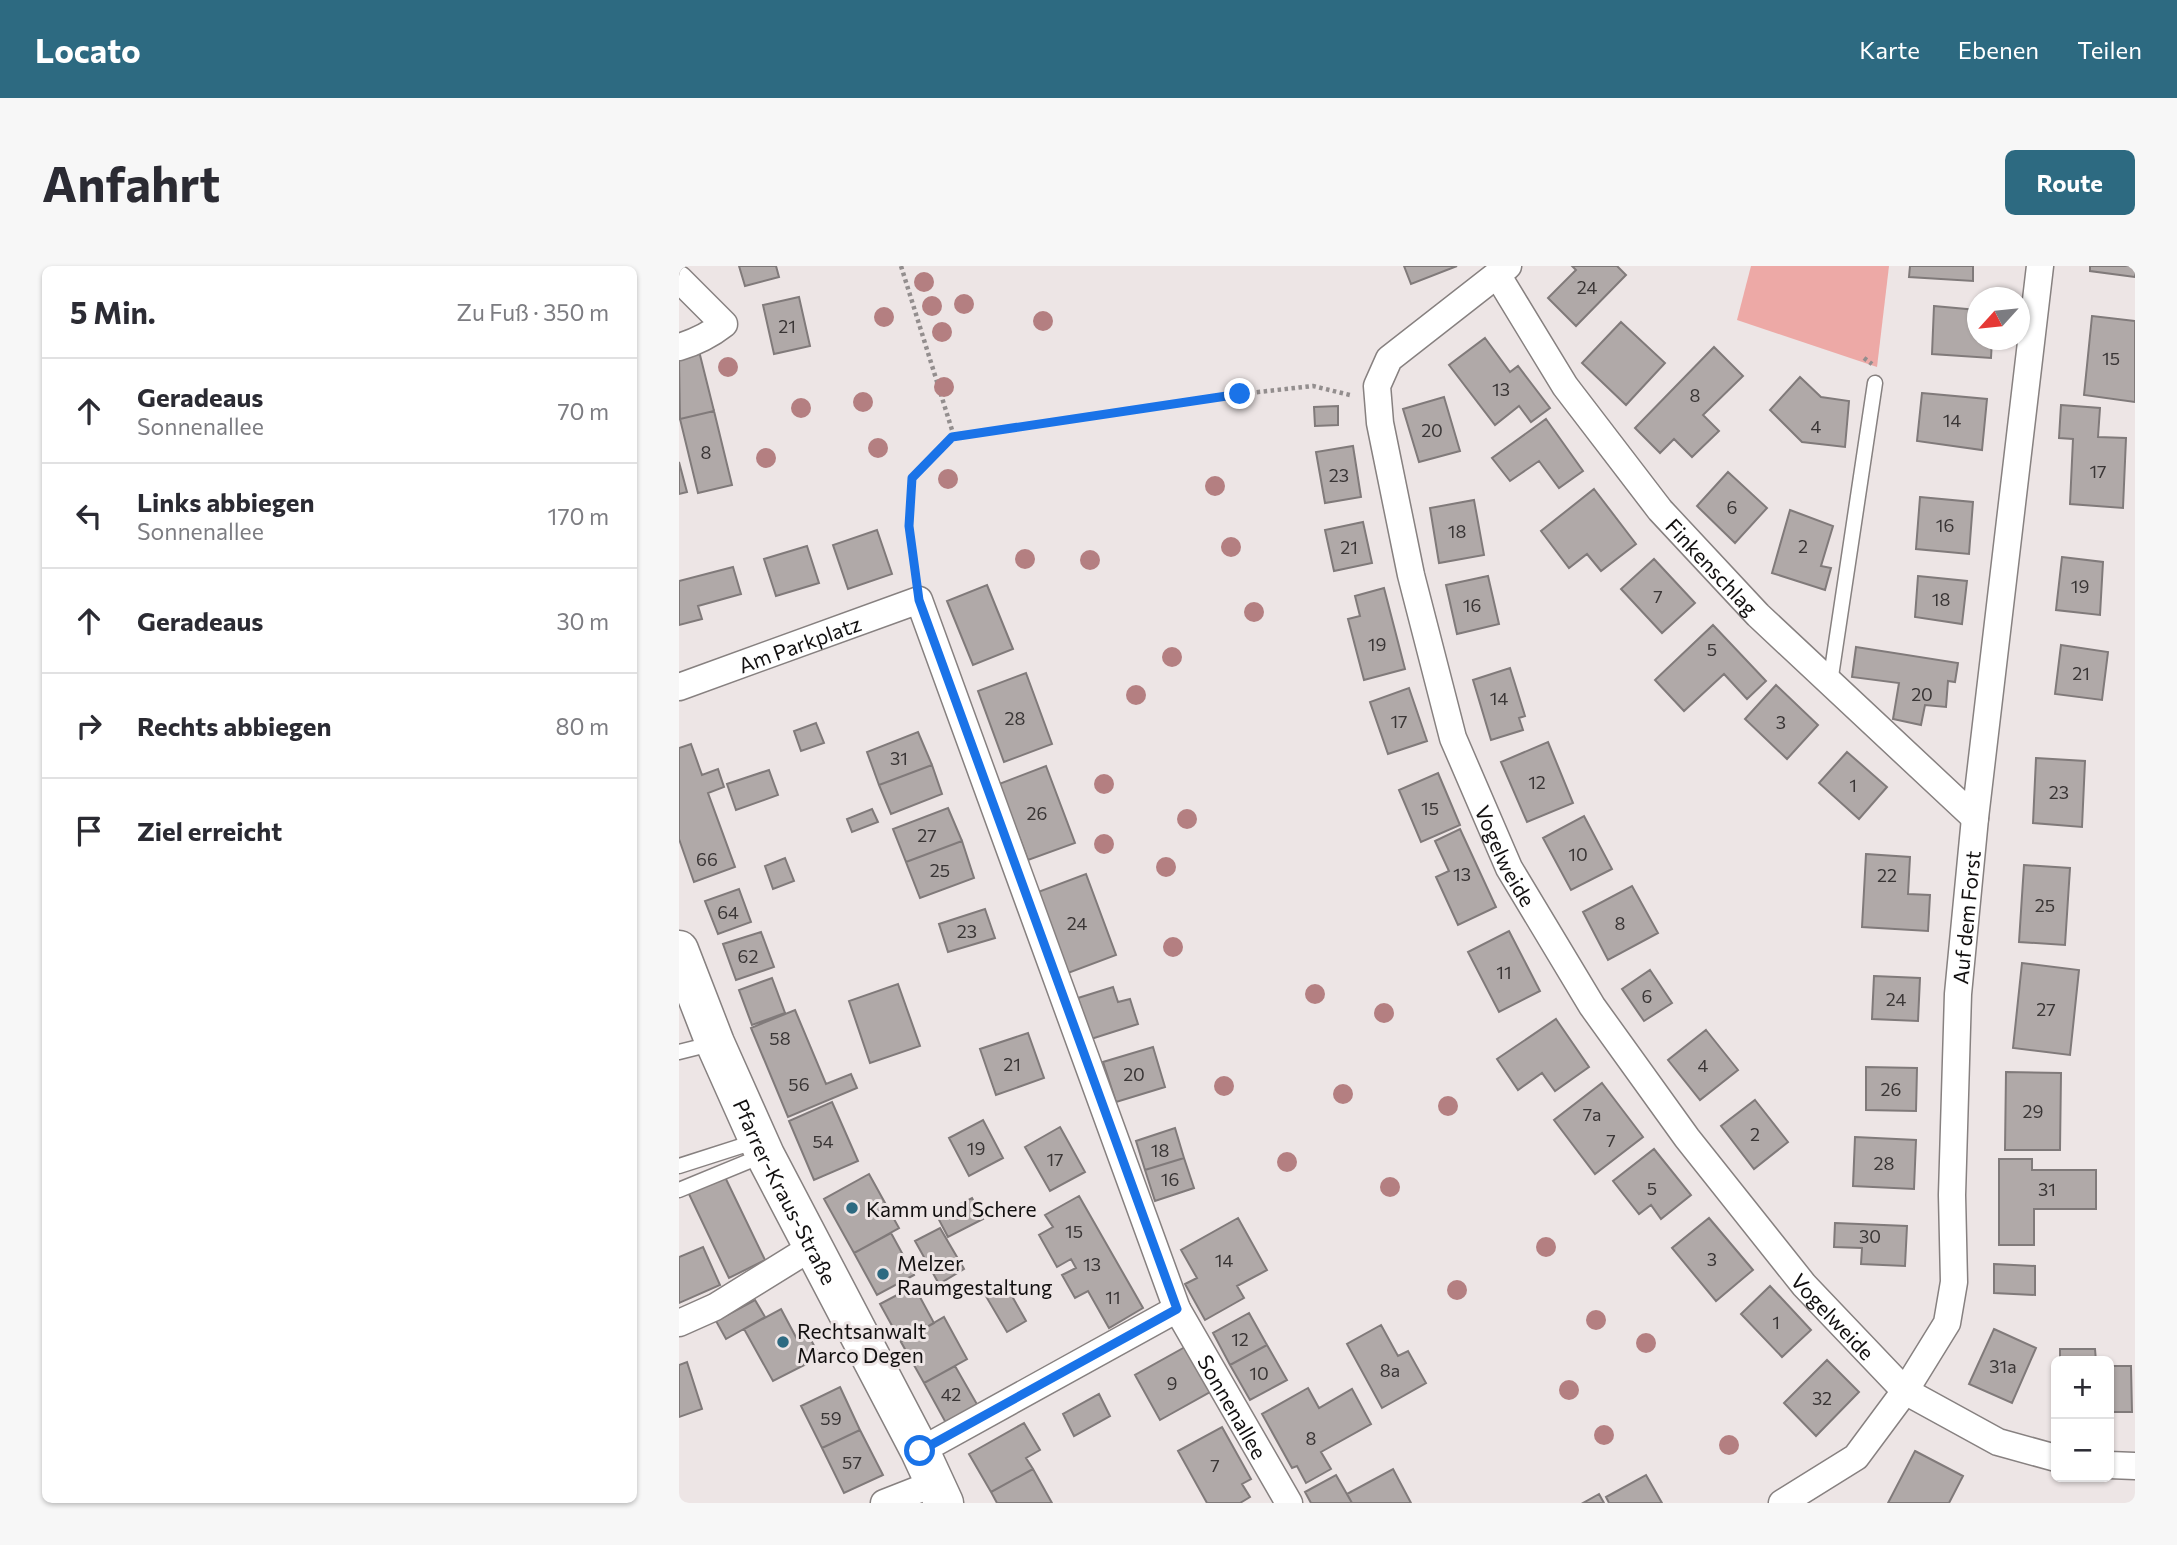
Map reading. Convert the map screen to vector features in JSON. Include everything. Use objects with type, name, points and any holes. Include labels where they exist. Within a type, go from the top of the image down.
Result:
[{"type":"street","name":"Auf dem Forst","points":[[1782,1503],[1856,1457],[1905,1391],[1947,1323],[1954,1282],[1952,1195],[1958,995],[1975,818],[2040,266]]},
{"type":"street","name":"Finkenschlag","points":[[1503,271],[1565,386],[1660,510],[1758,615],[1975,818]]},
{"type":"street","name":"Vogelweide","points":[[1503,271],[1389,359],[1377,386],[1380,423],[1411,575],[1453,738],[1509,868],[1592,1006],[1687,1138],[1804,1285],[1905,1391],[1998,1441],[2051,1457]]},
{"type":"street","points":[[679,279],[724,324],[712,334],[679,347]]},
{"type":"street","name":"Am Parkplatz","points":[[679,687],[919,600]]},
{"type":"street","name":"Sonnenallee","points":[[919,600],[1177,1309],[1289,1503]]},
{"type":"street","name":"Pfarrer-Kraus-Straße","points":[[679,950],[715,1043],[762,1148],[933,1479]]},
{"type":"street","points":[[679,1322],[715,1307],[812,1247]]},
{"type":"street","points":[[884,1503],[933,1479],[1177,1309]]},
{"type":"street","points":[[2114,1465],[2135,1466]]},
{"type":"lane","points":[[1830,683],[1875,383]]},
{"type":"lane","points":[[679,1052],[715,1043]]},
{"type":"lane","points":[[679,1166],[762,1148]]},
{"type":"lane","points":[[679,1189],[762,1148]]},
{"type":"path","points":[[901,266],[952,437]]},
{"type":"path","points":[[919,600],[909,526],[912,478],[952,437],[1240,394],[1313,386],[1378,401]]},
{"type":"shaded area","points":[[1751,266],[1889,266],[1877,367],[1737,320]]},
{"type":"building","points":[[739,266],[776,266],[779,277],[745,286]]},
{"type":"building","points":[[1404,266],[1457,266],[1411,284]]},
{"type":"building","points":[[1572,266],[1617,266],[1626,275],[1576,326],[1548,298],[1576,270]]},
{"type":"building","points":[[1910,266],[1973,266],[1973,281],[1909,277]]},
{"type":"building","points":[[2090,266],[2135,266],[2135,277],[2090,271]]},
{"type":"building","points":[[799,297],[810,346],[774,354],[763,305]]},
{"type":"building","points":[[1934,306],[1967,309],[1967,350],[1991,350],[1991,358],[1932,354]]},
{"type":"building","points":[[2092,316],[2135,321],[2135,402],[2084,395]]},
{"type":"building","points":[[1621,322],[1665,363],[1626,405],[1582,363]]},
{"type":"building","points":[[1485,338],[1510,372],[1518,366],[1550,408],[1531,422],[1519,406],[1495,425],[1449,365]]},
{"type":"building","points":[[1714,347],[1743,376],[1703,415],[1719,431],[1692,457],[1674,439],[1660,453],[1635,428]]},
{"type":"building","points":[[699,351],[714,411],[680,419],[679,356]]},
{"type":"building","points":[[1800,377],[1821,397],[1849,401],[1845,447],[1802,442],[1770,410]]},
{"type":"building","points":[[1922,393],[1987,399],[1982,450],[1917,441]]},
{"type":"building","points":[[1444,397],[1460,451],[1419,462],[1403,409]]},
{"type":"building","points":[[2061,405],[2100,408],[2098,437],[2126,438],[2123,508],[2070,504],[2073,439],[2059,438]]},
{"type":"building","points":[[1338,406],[1338,425],[1315,426],[1314,407]]},
{"type":"building","points":[[714,411],[732,485],[698,493],[680,419]]},
{"type":"building","points":[[1546,419],[1583,471],[1559,488],[1539,461],[1510,481],[1492,458]]},
{"type":"building","points":[[1353,446],[1361,497],[1325,503],[1316,452]]},
{"type":"building","points":[[679,462],[687,492],[679,494]]},
{"type":"building","points":[[1728,472],[1767,508],[1735,543],[1697,506]]},
{"type":"building","points":[[1594,489],[1636,544],[1601,571],[1587,554],[1569,568],[1541,531]]},
{"type":"building","points":[[1920,497],[1973,502],[1969,554],[1916,549]]},
{"type":"building","points":[[1474,500],[1484,555],[1439,563],[1430,508]]},
{"type":"building","points":[[1790,510],[1833,526],[1821,566],[1831,568],[1825,590],[1772,573]]},
{"type":"building","points":[[1363,522],[1372,563],[1334,571],[1325,530]]},
{"type":"building","points":[[877,530],[892,574],[848,589],[833,545]]},
{"type":"building","points":[[807,546],[819,583],[776,596],[764,559]]},
{"type":"building","points":[[2062,557],[2103,562],[2100,615],[2056,610]]},
{"type":"building","points":[[1654,559],[1695,603],[1662,633],[1621,589]]},
{"type":"building","points":[[733,567],[741,594],[698,606],[702,619],[679,625],[679,581]]},
{"type":"building","points":[[1488,576],[1499,624],[1457,634],[1446,585]]},
{"type":"building","points":[[1918,576],[1967,581],[1962,624],[1915,617]]},
{"type":"building","points":[[987,585],[1013,649],[973,665],[947,601]]},
{"type":"building","points":[[1384,588],[1405,669],[1364,680],[1348,619],[1360,616],[1355,596]]},
{"type":"building","points":[[1713,625],[1766,681],[1747,699],[1724,674],[1684,711],[1655,680]]},
{"type":"building","points":[[2061,645],[2108,652],[2102,700],[2055,694]]},
{"type":"building","points":[[1856,647],[1958,663],[1955,682],[1948,681],[1946,707],[1925,705],[1921,725],[1893,719],[1899,683],[1852,677]]},
{"type":"building","points":[[1510,668],[1525,716],[1519,718],[1523,730],[1491,740],[1473,680]]},
{"type":"building","points":[[1026,673],[1052,744],[1004,762],[978,691]]},
{"type":"building","points":[[1776,685],[1818,725],[1787,759],[1745,719]]},
{"type":"building","points":[[1409,688],[1427,741],[1388,754],[1370,702]]},
{"type":"building","points":[[816,723],[824,743],[801,751],[794,731]]},
{"type":"building","points":[[918,732],[932,765],[879,785],[867,752]]},
{"type":"building","points":[[1548,742],[1573,803],[1527,822],[1501,762]]},
{"type":"building","points":[[691,744],[702,775],[718,769],[724,787],[708,793],[735,867],[694,882],[679,839],[679,748]]},
{"type":"building","points":[[1847,752],[1887,787],[1859,819],[1819,783]]},
{"type":"building","points":[[2036,758],[2085,761],[2082,827],[2033,823]]},
{"type":"building","points":[[932,765],[942,794],[891,814],[879,785]]},
{"type":"building","points":[[1046,766],[1075,843],[1028,860],[999,784]]},
{"type":"building","points":[[769,770],[778,795],[736,810],[727,784]]},
{"type":"building","points":[[1438,773],[1460,825],[1421,842],[1399,790]]},
{"type":"building","points":[[948,808],[962,841],[906,862],[893,829]]},
{"type":"building","points":[[872,809],[878,822],[852,832],[847,819]]},
{"type":"building","points":[[1584,816],[1612,869],[1571,890],[1543,838]]},
{"type":"building","points":[[1460,829],[1496,907],[1458,925],[1436,877],[1449,871],[1435,841]]},
{"type":"building","points":[[962,841],[974,878],[920,898],[906,862]]},
{"type":"building","points":[[1866,854],[1910,857],[1908,894],[1930,895],[1928,931],[1862,927]]},
{"type":"building","points":[[785,858],[794,881],[773,889],[765,866]]},
{"type":"building","points":[[2024,865],[2070,868],[2065,945],[2019,942]]},
{"type":"building","points":[[1086,874],[1116,955],[1068,973],[1038,892]]},
{"type":"building","points":[[1632,886],[1658,933],[1608,960],[1583,912]]},
{"type":"building","points":[[739,889],[751,922],[718,934],[705,901]]},
{"type":"building","points":[[985,909],[995,938],[948,952],[939,924]]},
{"type":"building","points":[[1509,931],[1540,991],[1499,1012],[1468,952]]},
{"type":"building","points":[[761,932],[774,967],[736,980],[723,944]]},
{"type":"building","points":[[2022,963],[2079,970],[2070,1055],[2013,1048]]},
{"type":"building","points":[[1650,970],[1672,1003],[1644,1021],[1622,989]]},
{"type":"building","points":[[1874,976],[1920,978],[1918,1021],[1872,1019]]},
{"type":"building","points":[[772,978],[785,1013],[752,1025],[739,990]]},
{"type":"building","points":[[898,984],[920,1046],[870,1063],[849,1001]]},
{"type":"building","points":[[1113,987],[1118,1002],[1130,999],[1138,1024],[1091,1039],[1078,998]]},
{"type":"building","points":[[795,1010],[826,1084],[851,1074],[857,1088],[788,1117],[751,1028]]},
{"type":"building","points":[[1556,1019],[1589,1067],[1555,1091],[1542,1073],[1518,1090],[1497,1059]]},
{"type":"building","points":[[1706,1030],[1738,1070],[1700,1100],[1668,1060]]},
{"type":"building","points":[[1028,1033],[1044,1078],[996,1095],[980,1049]]},
{"type":"building","points":[[1153,1047],[1165,1087],[1116,1102],[1103,1062]]},
{"type":"building","points":[[1866,1067],[1917,1068],[1916,1111],[1866,1110]]},
{"type":"building","points":[[2006,1072],[2061,1073],[2060,1150],[2005,1150]]},
{"type":"building","points":[[1602,1083],[1643,1137],[1595,1174],[1554,1120]]},
{"type":"building","points":[[1755,1100],[1788,1142],[1754,1169],[1721,1126]]},
{"type":"building","points":[[832,1102],[858,1161],[814,1180],[789,1121]]},
{"type":"building","points":[[983,1120],[1003,1158],[969,1176],[949,1138]]},
{"type":"building","points":[[1060,1127],[1085,1172],[1050,1191],[1025,1147]]},
{"type":"building","points":[[1175,1128],[1184,1158],[1145,1170],[1136,1141]]},
{"type":"building","points":[[1855,1137],[1916,1140],[1914,1189],[1853,1186]]},
{"type":"building","points":[[1654,1149],[1691,1195],[1661,1219],[1651,1205],[1639,1214],[1613,1181]]},
{"type":"building","points":[[1184,1158],[1194,1188],[1155,1201],[1145,1170]]},
{"type":"building","points":[[1999,1159],[2032,1159],[2032,1170],[2096,1170],[2096,1209],[2034,1209],[2034,1245],[1999,1245]]},
{"type":"building","points":[[869,1174],[899,1228],[854,1253],[824,1199]]},
{"type":"building","points":[[724,1175],[765,1260],[729,1278],[688,1192]]},
{"type":"building","points":[[1079,1196],[1143,1308],[1109,1328],[1088,1291],[1075,1298],[1062,1275],[1076,1268],[1071,1259],[1057,1267],[1039,1235],[1053,1227],[1045,1215]]},
{"type":"building","points":[[972,1198],[983,1219],[948,1237],[937,1216]]},
{"type":"building","points":[[1238,1218],[1267,1270],[1237,1286],[1244,1298],[1205,1320],[1185,1284],[1197,1278],[1181,1250]]},
{"type":"building","points":[[1709,1218],[1753,1270],[1716,1301],[1672,1248]]},
{"type":"building","points":[[1835,1223],[1907,1226],[1905,1266],[1861,1264],[1862,1248],[1834,1247]]},
{"type":"building","points":[[940,1228],[964,1269],[939,1284],[915,1241]]},
{"type":"building","points":[[891,1233],[914,1275],[877,1295],[854,1253]]},
{"type":"building","points":[[703,1247],[720,1285],[679,1303],[679,1257]]},
{"type":"building","points":[[1994,1264],[2035,1266],[2035,1295],[1994,1293]]},
{"type":"building","points":[[1004,1282],[1026,1321],[1007,1332],[984,1293]]},
{"type":"building","points":[[914,1286],[934,1323],[901,1342],[880,1304]]},
{"type":"building","points":[[1770,1286],[1811,1330],[1782,1357],[1741,1314]]},
{"type":"building","points":[[755,1300],[765,1317],[726,1339],[716,1321]]},
{"type":"building","points":[[781,1309],[798,1341],[809,1336],[820,1357],[773,1381],[744,1329]]},
{"type":"building","points":[[1249,1313],[1267,1345],[1230,1365],[1213,1333]]},
{"type":"building","points":[[944,1317],[967,1359],[924,1383],[901,1342]]},
{"type":"building","points":[[1381,1325],[1398,1356],[1408,1351],[1426,1383],[1382,1408],[1347,1344]]},
{"type":"building","points":[[1994,1329],[2036,1348],[2012,1403],[1969,1384]]},
{"type":"building","points":[[1267,1345],[1287,1380],[1250,1400],[1230,1365]]},
{"type":"building","points":[[1185,1347],[1210,1392],[1160,1420],[1135,1375]]},
{"type":"building","points":[[2060,1349],[2095,1349],[2096,1356],[2060,1356]]},
{"type":"building","points":[[1827,1360],[1859,1392],[1816,1436],[1784,1403]]},
{"type":"building","points":[[687,1362],[702,1409],[679,1417],[679,1365]]},
{"type":"building","points":[[955,1366],[978,1406],[946,1423],[924,1383]]},
{"type":"building","points":[[2114,1366],[2131,1366],[2132,1412],[2114,1412]]},
{"type":"building","points":[[840,1387],[860,1430],[822,1448],[801,1406]]},
{"type":"building","points":[[1308,1388],[1319,1408],[1352,1389],[1371,1424],[1321,1452],[1331,1469],[1306,1483],[1297,1466],[1292,1468],[1262,1414]]},
{"type":"building","points":[[1099,1394],[1110,1416],[1074,1436],[1063,1414]]},
{"type":"building","points":[[1024,1423],[1040,1450],[1026,1458],[1033,1469],[991,1492],[969,1454]]},
{"type":"building","points":[[1222,1427],[1251,1479],[1242,1484],[1250,1497],[1240,1503],[1207,1503],[1178,1451]]},
{"type":"building","points":[[860,1430],[883,1475],[844,1493],[822,1448]]},
{"type":"building","points":[[1915,1451],[1963,1476],[1949,1503],[1888,1503]]},
{"type":"building","points":[[1033,1469],[1052,1503],[997,1503],[991,1492]]},
{"type":"building","points":[[1393,1469],[1411,1503],[1352,1503],[1347,1494]]},
{"type":"building","points":[[1336,1475],[1352,1503],[1311,1503],[1305,1492]]},
{"type":"building","points":[[1646,1475],[1662,1503],[1609,1503],[1606,1497]]},
{"type":"building","points":[[1599,1494],[1604,1503],[1583,1503]]},
{"type":"place","name":"Kamm und Schere","points":[[852,1208]]},
{"type":"place","name":"Melzer Raumgestaltung","points":[[883,1274]]},
{"type":"place","name":"Rechtsanwalt Marco Degen","points":[[783,1342]]},
{"type":"route","points":[[920,1451],[1177,1309],[919,600],[909,526],[912,478],[952,437],[1240,394]]}]
